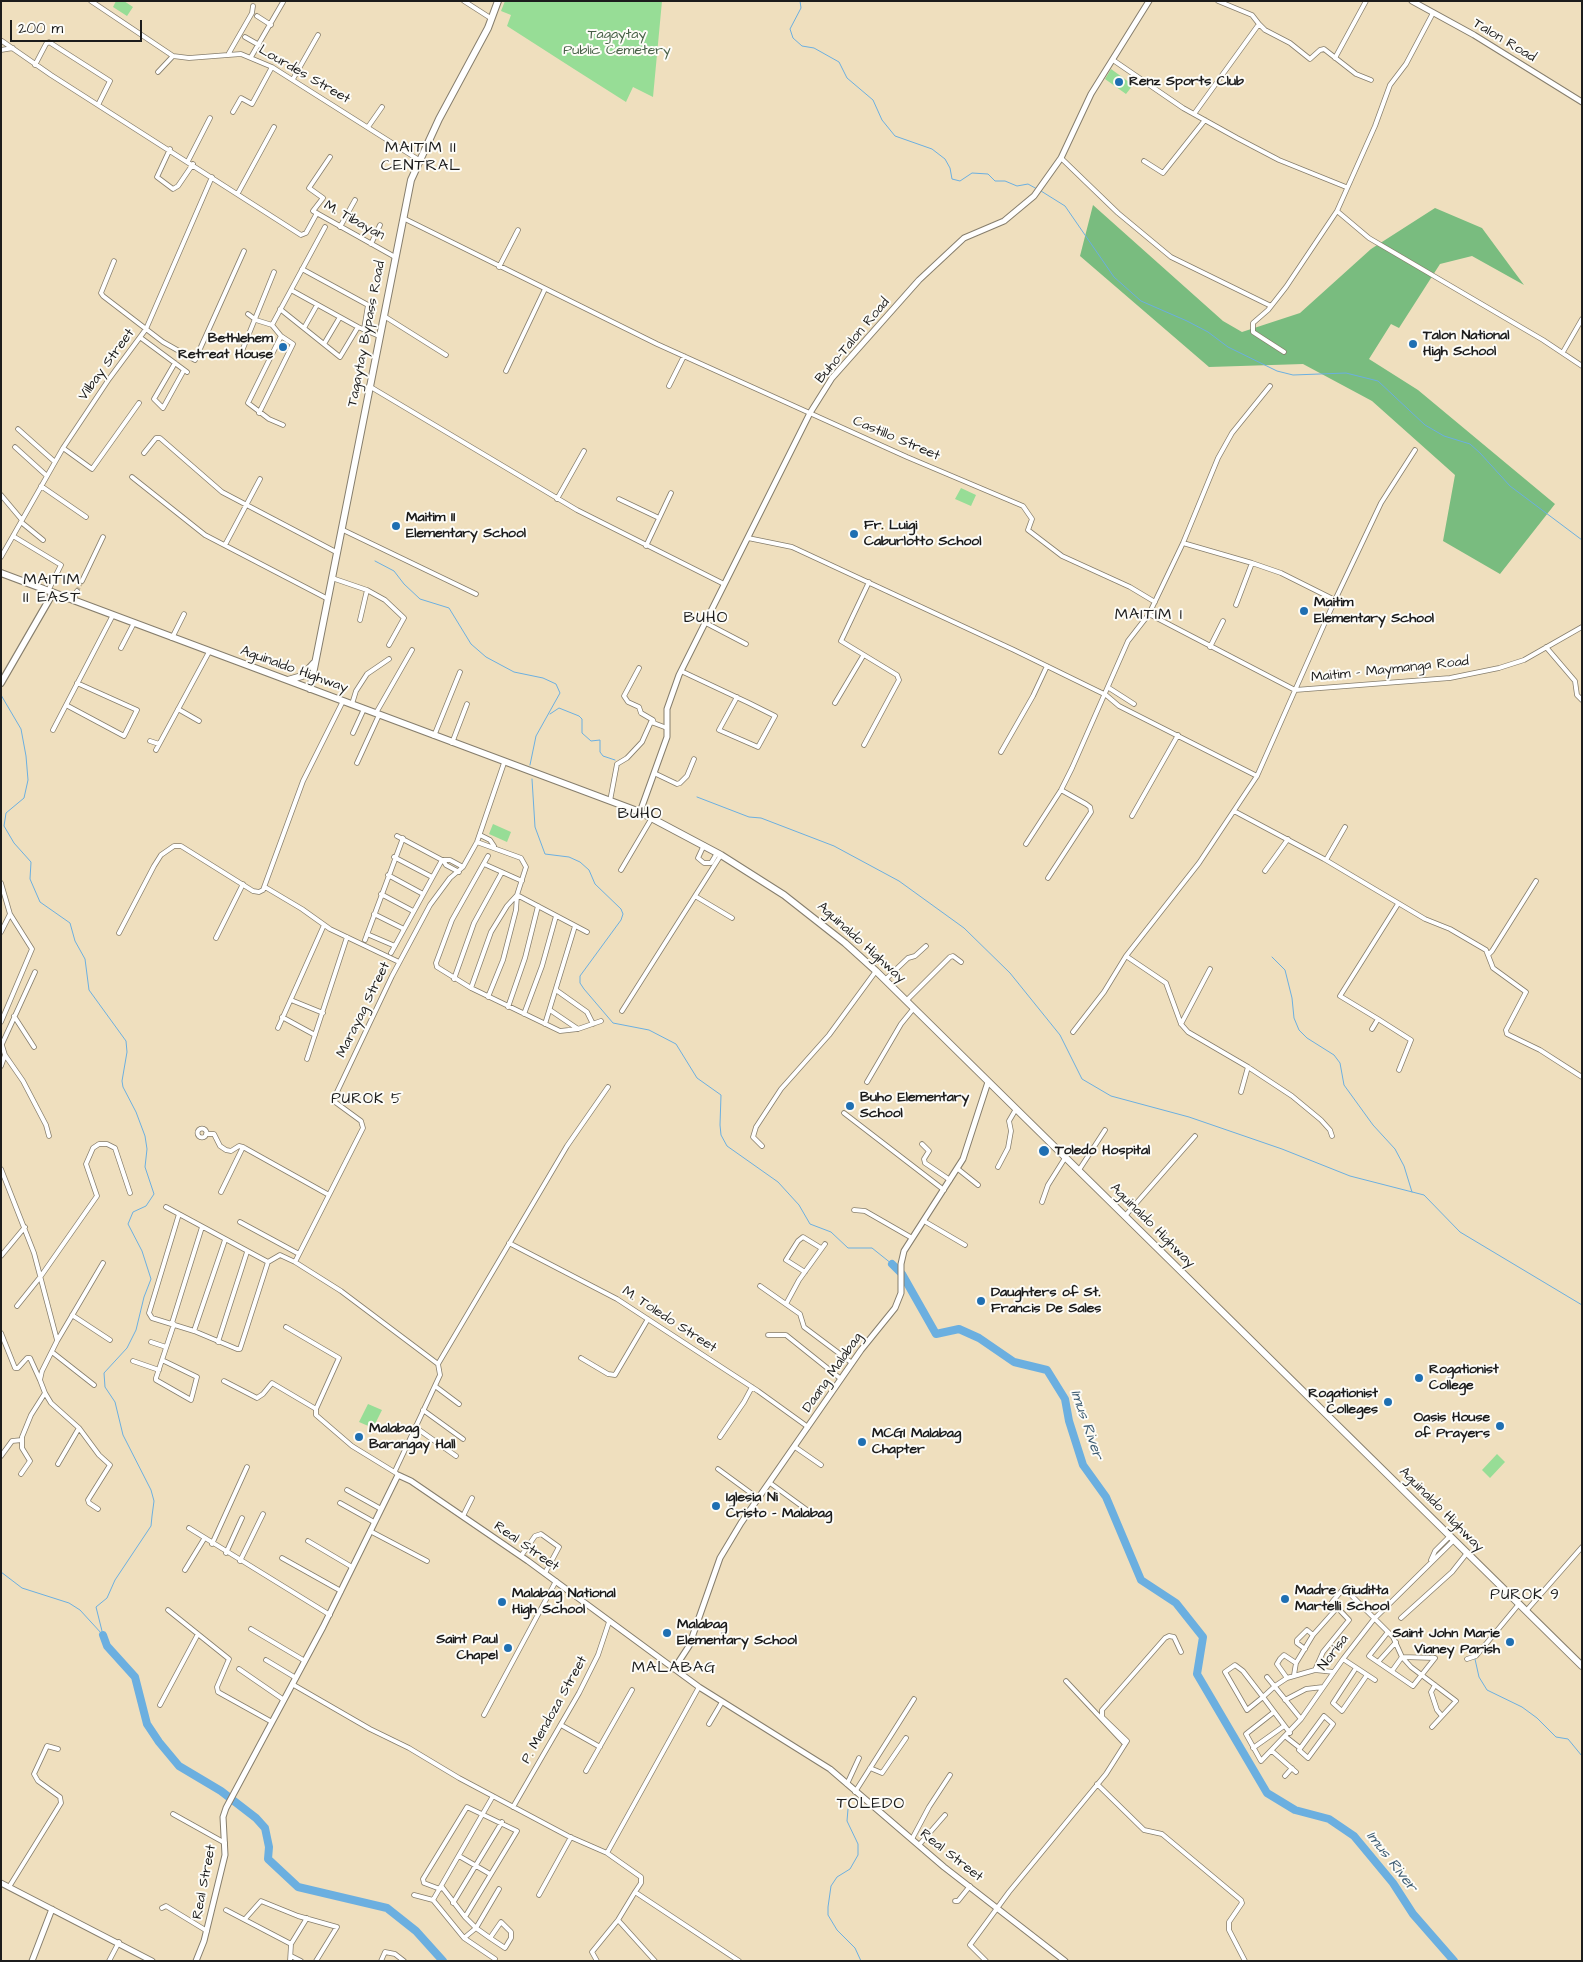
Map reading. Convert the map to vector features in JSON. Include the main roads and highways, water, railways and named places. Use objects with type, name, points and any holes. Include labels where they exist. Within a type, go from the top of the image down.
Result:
[{"type":"main road","name":"Tagaytay Bypass Road","points":[[310,689],[411,180],[419,160],[492,19],[498,1]]},
{"type":"main road","name":"Aguinaldo Highway","points":[[1,573],[504,762],[680,833]]},
{"type":"main road","points":[[1,683],[51,592]]},
{"type":"main road","points":[[287,680],[302,676],[316,659]]},
{"type":"main road","name":"Aguinaldo Highway","points":[[577,790],[640,812],[719,854],[784,895],[845,943],[914,1008],[1582,1666]]},
{"type":"waterway","points":[[800,1],[801,8],[790,29],[793,38],[802,46],[814,48],[839,62],[847,78],[873,100],[882,120],[895,136],[932,149],[945,159],[950,168],[952,179],[960,181],[972,173],[988,174],[995,181],[1005,181],[1017,186],[1028,184],[1037,189]]},
{"type":"waterway","points":[[1041,191],[1065,206],[1114,277],[1141,301],[1187,321],[1208,332],[1228,347],[1277,371],[1293,375],[1346,373],[1378,381],[1425,425],[1444,436],[1470,444],[1510,486],[1582,540]]},
{"type":"waterway","name":"Imus River","points":[[375,561],[394,571],[404,584],[420,599],[449,608],[471,644],[486,657],[514,672],[543,678],[556,684],[560,693],[536,736],[530,765]]},
{"type":"waterway","points":[[1,695],[21,729],[28,780],[24,798],[6,813],[4,826],[14,843],[31,862],[30,879],[40,902],[70,923],[75,941],[85,959],[89,990],[126,1041],[127,1052],[122,1081],[123,1087],[136,1112],[145,1136],[147,1149],[145,1167],[154,1194],[146,1206],[133,1212],[128,1224],[142,1251],[151,1279],[144,1297],[136,1330],[127,1348],[104,1373],[105,1387],[115,1402],[123,1435],[151,1490],[154,1501],[151,1526],[115,1580],[107,1598],[96,1607],[103,1635]]},
{"type":"waterway","points":[[550,714],[559,708],[579,716],[582,719],[582,733],[591,741],[600,740],[600,752],[603,756],[615,760]]},
{"type":"waterway","name":"Imus River","points":[[532,779],[535,827],[545,854],[569,857],[580,862],[589,870],[595,884],[621,909],[623,914],[621,920],[580,976],[580,983],[584,989],[613,1023],[649,1030],[676,1044],[697,1078],[721,1095],[721,1135],[727,1146],[778,1182],[799,1205],[810,1224],[831,1232],[848,1248],[872,1248],[892,1264]]},
{"type":"waterway","points":[[697,797],[749,817],[761,818],[834,846],[899,881],[964,928],[1010,973],[1060,1035],[1082,1079],[1111,1096],[1189,1117],[1282,1149],[1350,1176],[1424,1195],[1460,1232],[1582,1305]]},
{"type":"waterway","points":[[1272,957],[1285,970],[1292,998],[1294,1018],[1299,1030],[1307,1038],[1334,1055],[1340,1063],[1344,1085],[1373,1125],[1395,1149],[1404,1166],[1412,1192]]},
{"type":"waterway","name":"Imus River","points":[[892,1264],[902,1274],[936,1334],[959,1329],[979,1338],[1014,1362],[1047,1370],[1065,1399],[1069,1421],[1083,1465],[1106,1497],[1141,1580],[1176,1603],[1203,1637],[1197,1674],[1267,1793],[1295,1810],[1329,1819],[1354,1836],[1393,1883],[1413,1914],[1454,1961]]},
{"type":"waterway","points":[[1,1572],[22,1588],[69,1603],[80,1610],[102,1634]]},
{"type":"waterway","points":[[103,1635],[107,1646],[135,1677],[147,1724],[159,1742],[179,1766],[221,1791],[256,1818],[265,1828],[269,1847],[268,1859],[298,1887],[387,1908],[416,1931],[443,1961]]},
{"type":"waterway","points":[[1475,1659],[1479,1677],[1487,1690],[1522,1707],[1537,1718],[1556,1737],[1568,1739],[1582,1756]]},
{"type":"waterway","points":[[848,1809],[847,1821],[858,1844],[858,1855],[850,1869],[837,1877],[831,1886],[828,1915],[837,1930],[855,1948],[861,1961]]},
{"type":"tunnel","points":[[77,591],[82,581]]},
{"type":"place","name":"Renz Sports Club","points":[[1119,82]]},
{"type":"place","name":"Talon National High School","points":[[1413,344]]},
{"type":"place","name":"Bethlehem Retreat House","points":[[283,347]]},
{"type":"place","name":"Maitim II Elementary School","points":[[396,526]]},
{"type":"place","name":"Fr. Luigi Caburlotto School","points":[[854,534]]},
{"type":"place","name":"Maitim Elementary School","points":[[1304,611]]},
{"type":"place","name":"Buho Elementary School","points":[[850,1106]]},
{"type":"place","name":"Toledo Hospital","points":[[1044,1151]]},
{"type":"place","name":"Daughters of St. Francis De Sales","points":[[981,1301]]},
{"type":"place","name":"Rogationist College","points":[[1419,1378]]},
{"type":"place","name":"Rogationist Colleges","points":[[1388,1402]]},
{"type":"place","name":"Oasis House of Prayers","points":[[1500,1426]]},
{"type":"place","name":"Malabag Barangay Hall","points":[[359,1437]]},
{"type":"place","name":"MCGI Malabag Chapter","points":[[862,1442]]},
{"type":"place","name":"Iglesia Ni Cristo - Malabag","points":[[716,1506]]},
{"type":"place","name":"Madre Giuditta Martelli School","points":[[1285,1599]]},
{"type":"place","name":"Malabag National High School","points":[[502,1602]]},
{"type":"place","name":"Malabag Elementary School","points":[[667,1633]]},
{"type":"place","name":"Saint John Marie Vianey Parish","points":[[1510,1642]]},
{"type":"place","name":"Saint Paul Chapel","points":[[508,1648]]},
{"type":"district","name":"MAITIM II CENTRAL","points":[[421,158]]},
{"type":"district","name":"MAITIM II EAST","points":[[52,590]]},
{"type":"district","name":"MAITIM I","points":[[1149,616]]},
{"type":"district","name":"BUHO","points":[[706,619]]},
{"type":"district","name":"BUHO","points":[[640,815]]},
{"type":"district","name":"PUROK 5","points":[[367,1100]]},
{"type":"district","name":"PUROK 9","points":[[1525,1596]]},
{"type":"district","name":"MALABAG","points":[[674,1669]]},
{"type":"district","name":"TOLEDO","points":[[871,1805]]},
{"type":"park label","name":"Tagaytay Public Cemetery","points":[[617,43]]}]
